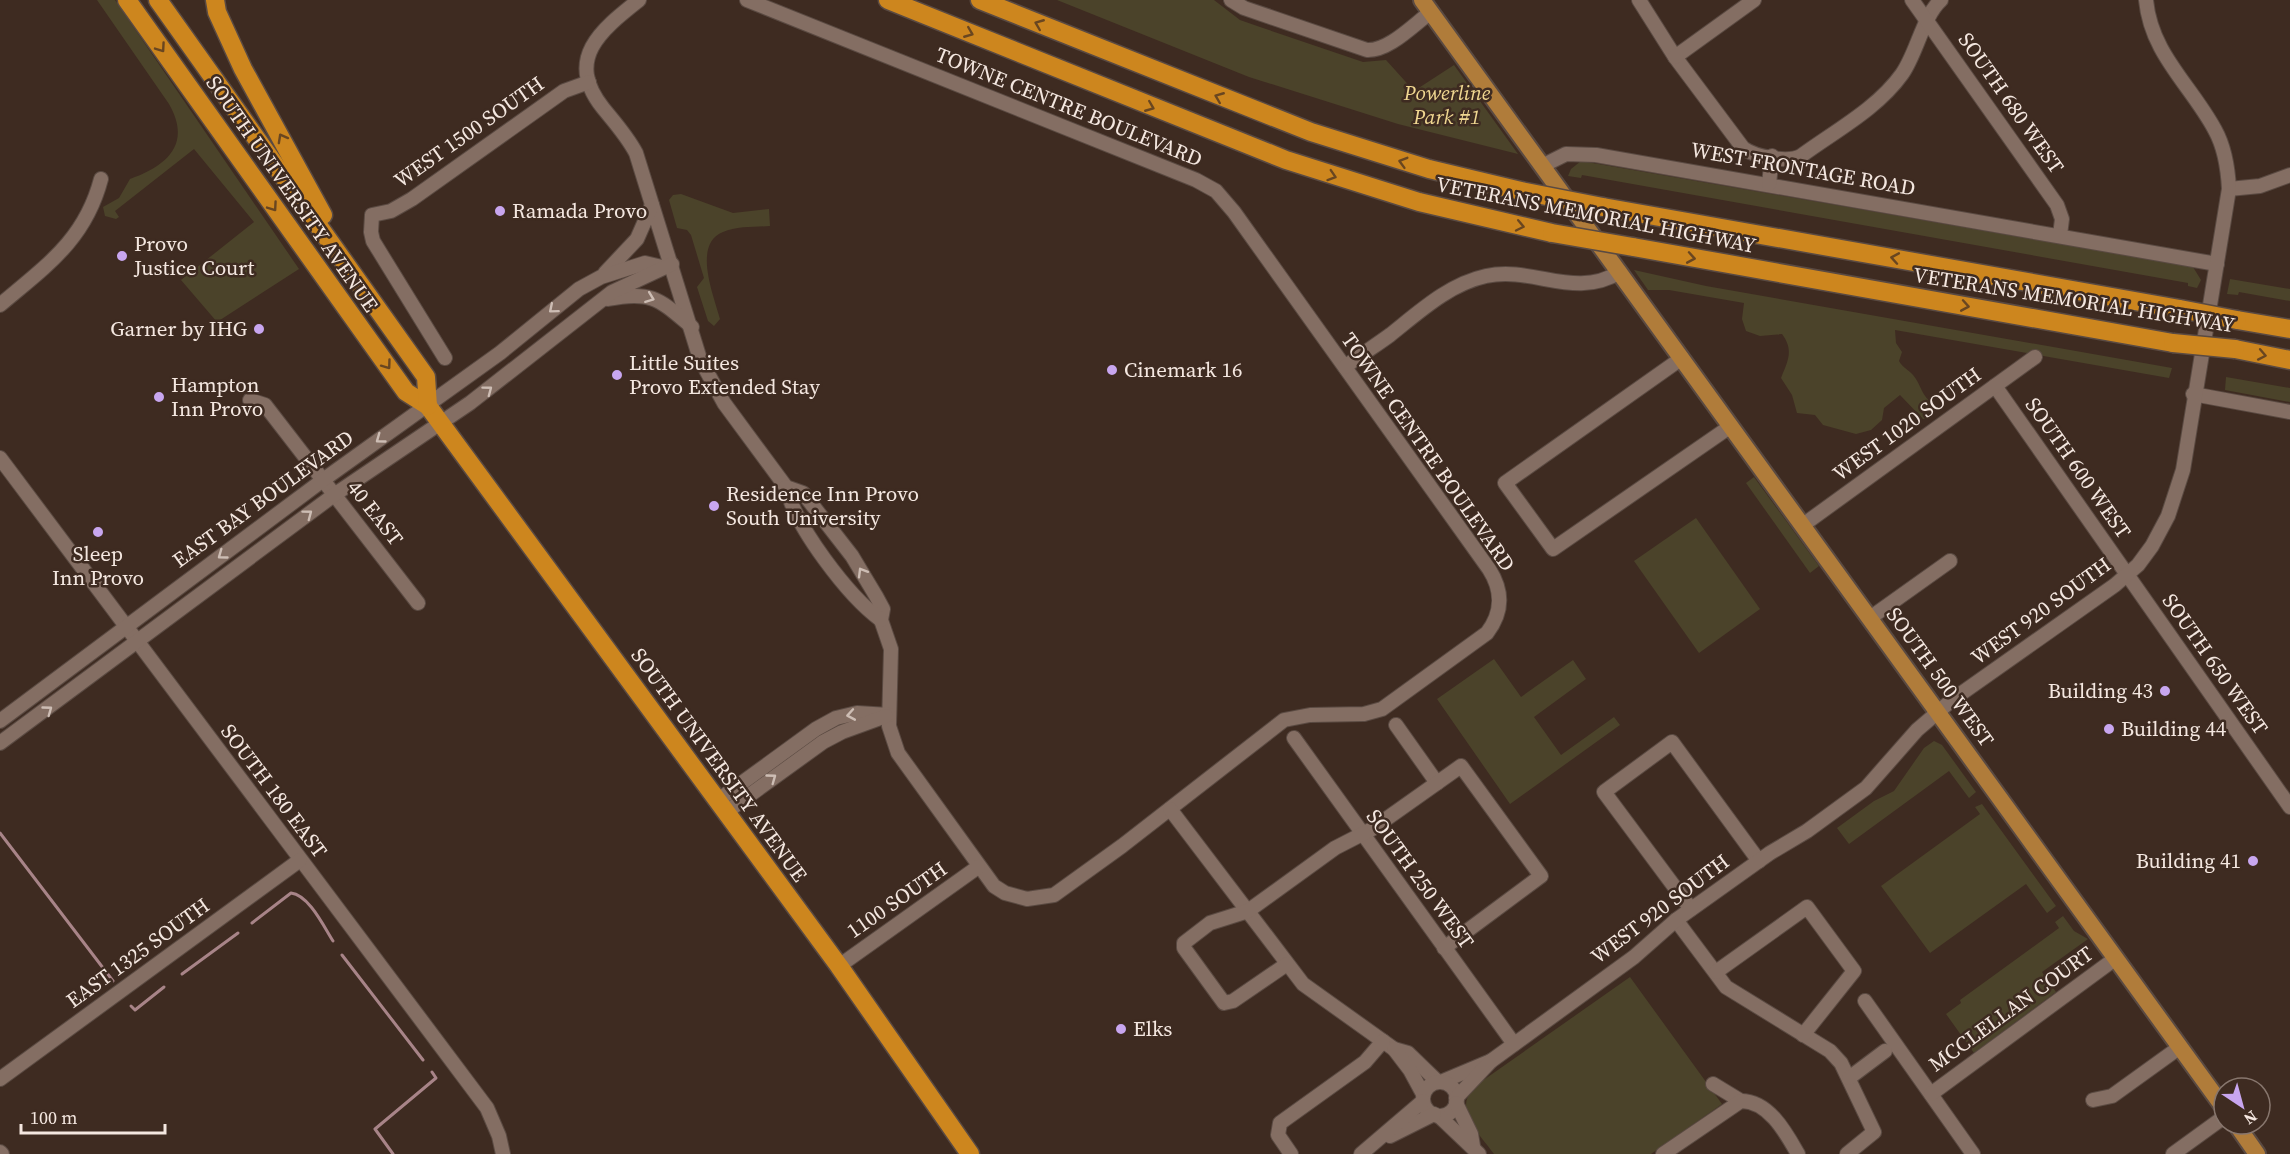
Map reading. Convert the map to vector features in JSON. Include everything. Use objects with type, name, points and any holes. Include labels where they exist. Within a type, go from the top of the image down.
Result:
[{"type":"highway","name":"SOUTH UNIVERSITY AVENUE","points":[[127,0],[406,392],[428,406],[839,966],[970,1154]]},
{"type":"highway","name":"SOUTH UNIVERSITY AVENUE","points":[[158,0],[348,264],[426,377],[428,406]]},
{"type":"highway","points":[[215,0],[217,12],[243,69],[348,264]]},
{"type":"highway","points":[[880,0],[915,11]]},
{"type":"highway","name":"VETERANS MEMORIAL HIGHWAY","points":[[888,0],[1286,160],[1419,202],[1552,233],[1633,248],[2173,343],[2235,350],[2290,360]]},
{"type":"highway","name":"VETERANS MEMORIAL HIGHWAY","points":[[980,0],[1311,132],[1429,169],[1521,191],[1603,207],[2290,329]]},
{"type":"main road","name":"SOUTH 500 WEST","points":[[1426,6],[2212,1091]]},
{"type":"main road","points":[[2245,1136],[2258,1154]]},
{"type":"street","name":"TOWNE CENTRE BOULEVARD","points":[[639,0],[596,36],[588,54],[589,82],[603,108],[627,137],[636,153],[667,266],[692,327],[700,359],[715,390],[786,487],[803,493],[852,556],[883,609],[881,620],[892,657],[889,715],[893,741],[902,761],[978,867],[989,881],[1005,893],[1027,899],[1046,898],[1068,886],[1284,720],[1310,716],[1371,713],[1389,706],[1476,644],[1487,633],[1496,619],[1499,594],[1490,569],[1234,212],[1216,191],[1197,180],[747,0]]},
{"type":"street","points":[[1231,0],[1244,8],[1361,49],[1374,51],[1381,48],[1426,6]]},
{"type":"street","points":[[1639,0],[1675,57],[1743,148],[1791,159],[1801,156],[1879,100],[1903,73],[1932,11],[1941,0]]},
{"type":"street","points":[[1675,57],[1754,0]]},
{"type":"street","name":"SOUTH 680 WEST","points":[[1912,0],[2057,205],[2062,219],[2060,235]]},
{"type":"street","name":"WEST 920 SOUTH","points":[[1456,1101],[1491,1061],[1634,957],[1691,909],[1759,861],[1807,831],[1866,788],[1910,738],[1938,712],[2127,575],[2152,546],[2168,516],[2183,470],[2193,394],[2229,189],[2226,161],[2216,131],[2157,44],[2146,0]]},
{"type":"street","name":"WEST 1500 SOUTH","points":[[372,215],[391,211],[406,203],[564,91],[589,82]]},
{"type":"street","name":"WEST FRONTAGE ROAD","points":[[1542,165],[1566,154],[1580,153],[1769,184],[2217,264]]},
{"type":"street","points":[[1769,184],[1772,156]]},
{"type":"street","points":[[2229,189],[2260,186],[2290,175]]},
{"type":"street","points":[[0,304],[57,257],[75,237],[95,203],[101,179]]},
{"type":"street","points":[[601,277],[637,239],[652,205]]},
{"type":"street","name":"SOUTH UNIVERSITY AVENUE","points":[[372,215],[370,232],[373,241],[445,358]]},
{"type":"street","points":[[601,277],[645,262],[667,266]]},
{"type":"street","name":"EAST BAY BOULEVARD","points":[[0,743],[334,495],[527,360],[600,300],[667,266]]},
{"type":"street","points":[[1345,367],[1433,301],[1466,282],[1497,274],[1587,285],[1605,281],[1620,272]]},
{"type":"street","name":"EAST BAY BOULEVARD","points":[[0,721],[323,480],[501,353],[561,302],[601,277]]},
{"type":"street","points":[[600,300],[640,294],[668,307],[692,327]]},
{"type":"street","name":"WEST 1020 SOUTH","points":[[1803,525],[2035,357]]},
{"type":"street","points":[[1682,358],[1505,483],[1553,549],[1731,426]]},
{"type":"street","name":"SOUTH 600 WEST","points":[[1995,386],[2127,575]]},
{"type":"street","points":[[2193,394],[2290,412]]},
{"type":"street","name":"40 EAST","points":[[250,400],[266,405],[418,603]]},
{"type":"street","name":"SOUTH 180 EAST","points":[[0,458],[487,1108],[499,1136],[502,1154]]},
{"type":"street","points":[[786,487],[791,507],[820,550],[861,604],[881,620]]},
{"type":"street","points":[[1870,618],[1950,561]]},
{"type":"street","name":"SOUTH 650 WEST","points":[[2127,575],[2290,807]]},
{"type":"street","points":[[721,807],[816,729],[836,718],[857,713],[889,715]]},
{"type":"street","points":[[721,807],[823,742],[842,732],[889,715]]},
{"type":"street","points":[[1396,725],[1437,783]]},
{"type":"street","name":"SOUTH 250 WEST","points":[[1294,738],[1361,835],[1514,1044]]},
{"type":"street","points":[[1691,909],[1604,792],[1672,742],[1759,861]]},
{"type":"street","points":[[1287,964],[1227,1003],[1184,948],[1186,940],[1210,923],[1248,911],[1335,848],[1361,835],[1461,766],[1542,876],[1443,948]]},
{"type":"street","points":[[1170,809],[1303,984],[1388,1045],[1410,1070],[1423,1098],[1425,1108],[1437,1115],[1476,1150]]},
{"type":"street","name":"EAST 1325 SOUTH","points":[[0,1079],[300,860]]},
{"type":"street","name":"1100 SOUTH","points":[[839,966],[978,867]]},
{"type":"street","points":[[1716,972],[1807,907],[1854,971],[1803,1035]]},
{"type":"street","points":[[1676,920],[1731,991],[1830,1051],[1841,1063],[1875,1132],[1846,1154]]},
{"type":"street","name":"MCCLELLAN COURT","points":[[1931,1094],[2116,958]]},
{"type":"street","points":[[1865,1001],[1972,1154]]},
{"type":"street","points":[[1388,1045],[1408,1053],[1439,1082],[1453,1088],[1476,1150]]},
{"type":"street","points":[[1291,1154],[1278,1135],[1280,1123],[1388,1045]]},
{"type":"street","points":[[2094,1100],[2112,1096],[2180,1047]]},
{"type":"street","points":[[1849,1078],[1885,1051]]},
{"type":"street","name":"WEST 920 SOUTH","points":[[1439,1082],[1491,1061]]},
{"type":"street","points":[[1361,1154],[1380,1140],[1423,1098],[1426,1088],[1439,1082]]},
{"type":"street","points":[[1713,1084],[1740,1101],[1747,1101],[1769,1113],[1782,1126],[1798,1154]]},
{"type":"street","points":[[1380,1140],[1437,1115],[1450,1112],[1456,1101]]},
{"type":"street","points":[[1669,1152],[1740,1101]]},
{"type":"street","points":[[2173,1154],[2212,1126]]},
{"type":"green space","points":[[97,0],[115,0],[299,269],[217,322],[181,280],[254,222],[194,149],[115,211],[119,217],[116,219],[105,216],[103,207],[119,198],[130,179],[155,167],[172,152],[177,142],[178,131],[169,104]]},
{"type":"green space","name":"Powerline Park #1","points":[[1057,0],[1214,0],[1240,20],[1260,27],[1363,62],[1386,60],[1414,91],[1454,65],[1518,154],[1398,124],[1249,77]]},
{"type":"green space","points":[[1581,161],[2193,267],[2201,280],[2197,288],[2188,286],[2188,283],[1582,175],[1581,178],[1568,176],[1571,169]]},
{"type":"green space","points":[[681,194],[733,213],[769,209],[770,226],[728,230],[714,238],[709,247],[707,259],[710,285],[720,319],[714,326],[708,321],[697,287],[704,278],[691,235],[687,230],[677,228],[669,200],[673,195]]},
{"type":"green space","points":[[1634,270],[1706,286],[2172,368],[2169,378],[1895,330],[1896,343],[1902,352],[1899,361],[1913,375],[1927,398],[1934,404],[1934,412],[1930,419],[1923,419],[1900,395],[1884,408],[1882,420],[1871,430],[1856,434],[1823,425],[1815,415],[1797,413],[1792,395],[1781,378],[1789,356],[1786,340],[1782,334],[1760,336],[1746,331],[1742,319],[1744,303],[1669,290],[1648,290]]},
{"type":"green space","points":[[2230,279],[2290,289],[2290,301],[2239,292],[2238,295],[2227,294]]},
{"type":"green space","points":[[2226,377],[2290,388],[2290,402],[2225,390]]},
{"type":"green space","points":[[1754,477],[1819,566],[1810,573],[1746,483]]},
{"type":"green space","points":[[1696,518],[1760,609],[1699,653],[1634,561]]},
{"type":"green space","points":[[1494,659],[1521,697],[1573,660],[1586,679],[1534,717],[1561,755],[1614,717],[1620,725],[1510,804],[1437,699]]},
{"type":"green space","points":[[1934,741],[1942,745],[1976,792],[1969,798],[1949,771],[1849,844],[1837,828],[1874,801],[1894,791],[1924,748]]},
{"type":"green space","points":[[1982,804],[2056,906],[2047,913],[2026,884],[1930,953],[1881,886],[1980,814],[1975,807]]},
{"type":"green space","points":[[2063,916],[2074,931],[2088,939],[2042,972],[2056,992],[1974,1053],[1946,1014],[1961,1003],[1960,1000],[2059,928],[2055,922]]},
{"type":"green space","points":[[1630,977],[1722,1104],[1651,1154],[1494,1154],[1475,1130],[1467,1113],[1466,1104],[1475,1086]]},
{"type":"waterway","points":[[0,833],[113,981]]},
{"type":"waterway","points":[[252,923],[291,893],[298,895],[310,905],[333,941]]},
{"type":"waterway","points":[[182,974],[238,933]]},
{"type":"waterway","points":[[342,955],[423,1060]]},
{"type":"waterway","points":[[131,1006],[135,1010],[164,987]]},
{"type":"waterway","points":[[393,1154],[375,1129],[436,1078],[432,1072]]},
{"type":"place","name":"Ramada Provo","points":[[500,211]]},
{"type":"place","name":"Provo Justice Court","points":[[122,256]]},
{"type":"place","name":"Garner by IHG","points":[[259,329]]},
{"type":"place","name":"Cinemark 16","points":[[1112,370]]},
{"type":"place","name":"Little Suites Provo Extended Stay","points":[[617,375]]},
{"type":"place","name":"Hampton Inn Provo","points":[[159,397]]},
{"type":"place","name":"Residence Inn Provo South University","points":[[714,506]]},
{"type":"place","name":"Sleep Inn Provo","points":[[98,532]]},
{"type":"place","name":"Building 43","points":[[2165,691]]},
{"type":"place","name":"Building 44","points":[[2109,729]]},
{"type":"place","name":"Building 41","points":[[2253,861]]},
{"type":"place","name":"Elks","points":[[1121,1029]]}]
